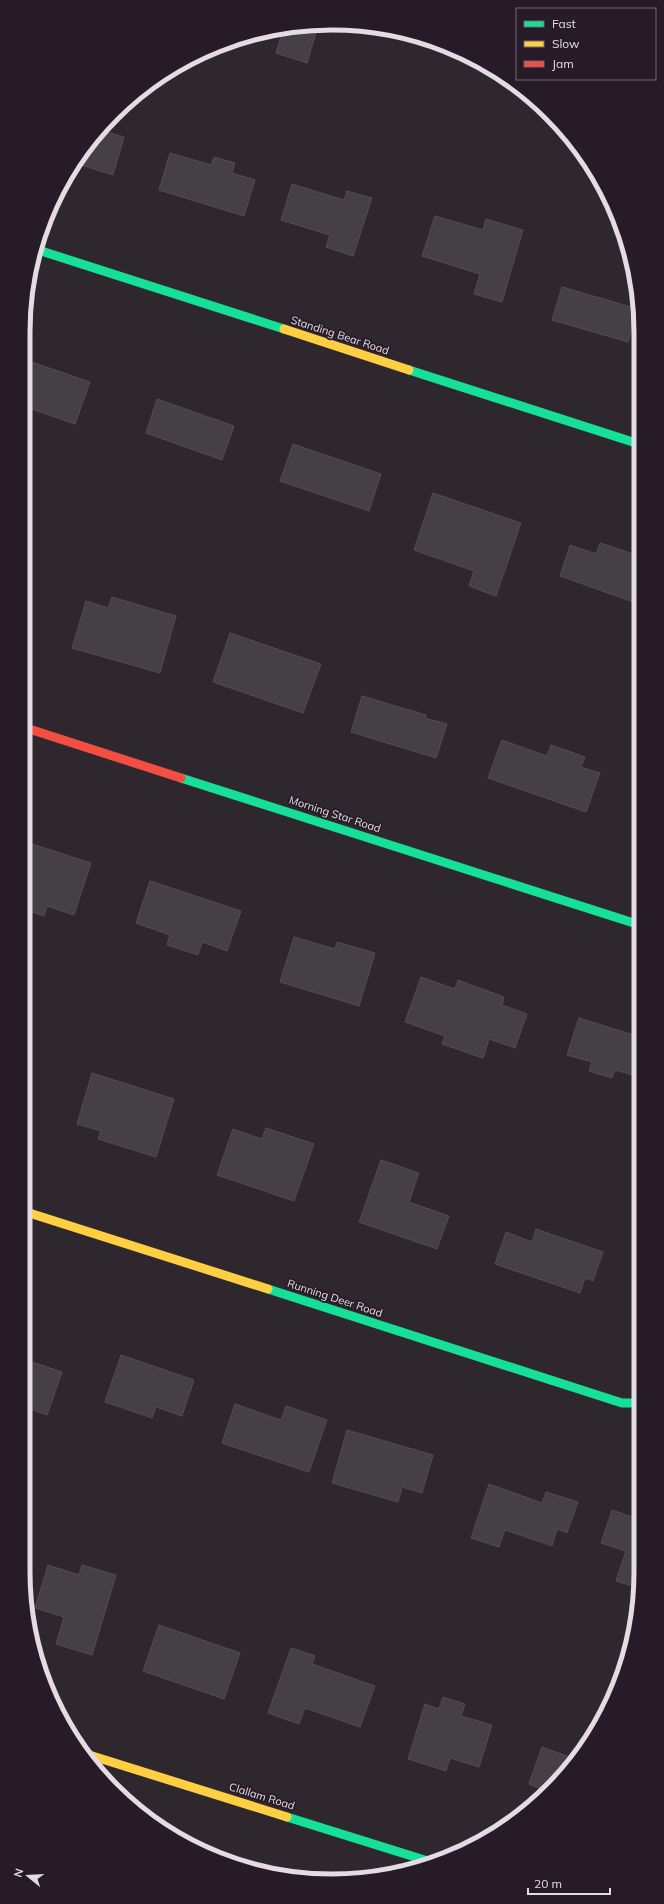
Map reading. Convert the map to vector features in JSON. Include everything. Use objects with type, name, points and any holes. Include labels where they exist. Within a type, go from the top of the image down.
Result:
[{"type":"street","name":"Standing Bear Road","points":[[41,251],[634,442]]},
{"type":"street","name":"Morning Star Road","points":[[30,729],[634,923]]},
{"type":"street","name":"Running Deer Road","points":[[30,1213],[622,1403],[634,1403]]},
{"type":"street","name":"Clallam Road","points":[[92,1756],[424,1860]]},
{"type":"building","points":[[316,31],[307,63],[276,53],[282,35]]},
{"type":"building","points":[[106,132],[124,137],[113,175],[81,165]]},
{"type":"building","points":[[170,153],[211,165],[214,157],[235,163],[232,173],[255,180],[244,216],[159,190]]},
{"type":"building","points":[[292,184],[344,200],[347,191],[372,198],[353,256],[326,247],[330,235],[281,220]]},
{"type":"building","points":[[435,216],[483,230],[486,219],[523,230],[502,302],[474,294],[480,274],[422,256]]},
{"type":"building","points":[[562,287],[633,307],[634,324],[628,342],[552,320]]},
{"type":"building","points":[[30,361],[90,382],[75,424],[30,408]]},
{"type":"building","points":[[157,399],[234,426],[222,460],[146,433]]},
{"type":"building","points":[[293,444],[381,474],[369,511],[280,481]]},
{"type":"building","points":[[433,493],[521,523],[496,596],[469,586],[474,571],[414,550]]},
{"type":"building","points":[[600,543],[634,554],[634,602],[560,576],[570,545],[596,554]]},
{"type":"building","points":[[112,597],[176,616],[160,673],[72,648],[86,601],[108,608]]},
{"type":"building","points":[[230,633],[321,664],[303,713],[213,682]]},
{"type":"building","points":[[362,696],[426,715],[425,718],[447,724],[436,758],[351,732]]},
{"type":"building","points":[[502,740],[547,756],[551,745],[585,757],[581,767],[600,773],[586,812],[488,778]]},
{"type":"building","points":[[30,843],[91,863],[74,915],[47,906],[44,916],[30,911]]},
{"type":"building","points":[[150,881],[241,911],[227,951],[202,942],[198,955],[167,945],[170,935],[136,923]]},
{"type":"building","points":[[294,937],[335,949],[337,942],[375,953],[359,1006],[280,982]]},
{"type":"building","points":[[421,977],[455,989],[458,980],[504,997],[502,1005],[527,1014],[515,1048],[489,1039],[483,1058],[442,1044],[445,1036],[405,1022]]},
{"type":"building","points":[[579,1018],[634,1035],[634,1075],[615,1070],[612,1078],[589,1071],[592,1062],[567,1055]]},
{"type":"building","points":[[92,1073],[174,1099],[156,1157],[98,1139],[101,1131],[77,1124]]},
{"type":"building","points":[[266,1128],[314,1144],[294,1201],[217,1175],[233,1129],[262,1139]]},
{"type":"building","points":[[381,1160],[419,1173],[409,1202],[449,1216],[437,1249],[359,1222]]},
{"type":"building","points":[[536,1229],[603,1252],[593,1281],[585,1278],[580,1293],[495,1264],[506,1232],[532,1242]]},
{"type":"building","points":[[121,1355],[194,1380],[182,1416],[156,1407],[152,1418],[105,1402]]},
{"type":"building","points":[[30,1361],[62,1372],[47,1415],[30,1409]]},
{"type":"building","points":[[235,1404],[281,1420],[286,1406],[327,1420],[309,1472],[222,1443]]},
{"type":"building","points":[[347,1430],[433,1455],[422,1493],[402,1487],[398,1502],[332,1483]]},
{"type":"building","points":[[489,1484],[542,1503],[546,1492],[578,1502],[567,1533],[557,1529],[552,1546],[505,1530],[499,1547],[471,1538]]},
{"type":"building","points":[[612,1510],[634,1518],[633,1586],[616,1581],[626,1551],[601,1543]]},
{"type":"building","points":[[48,1565],[79,1575],[82,1565],[116,1575],[92,1655],[56,1644],[64,1617],[35,1608]]},
{"type":"building","points":[[159,1625],[240,1653],[224,1699],[143,1671]]},
{"type":"building","points":[[291,1648],[315,1656],[312,1664],[375,1686],[360,1727],[305,1708],[299,1724],[268,1713]]},
{"type":"building","points":[[443,1697],[465,1704],[461,1716],[492,1725],[479,1767],[450,1758],[446,1771],[408,1759],[425,1704],[439,1709]]},
{"type":"building","points":[[542,1747],[571,1757],[542,1789],[529,1784]]},
{"type":"traffic: fast","points":[[41,251],[284,329]]},
{"type":"traffic: fast","points":[[409,370],[634,442]]},
{"type":"traffic: fast","points":[[181,778],[634,923]]},
{"type":"traffic: fast","points":[[268,1289],[622,1403],[634,1403]]},
{"type":"traffic: fast","points":[[287,1817],[424,1860]]},
{"type":"traffic: slow","points":[[284,329],[409,370]]},
{"type":"traffic: slow","points":[[30,1213],[268,1289]]},
{"type":"traffic: slow","points":[[92,1756],[287,1817]]},
{"type":"traffic: jam","points":[[30,729],[181,778]]}]
